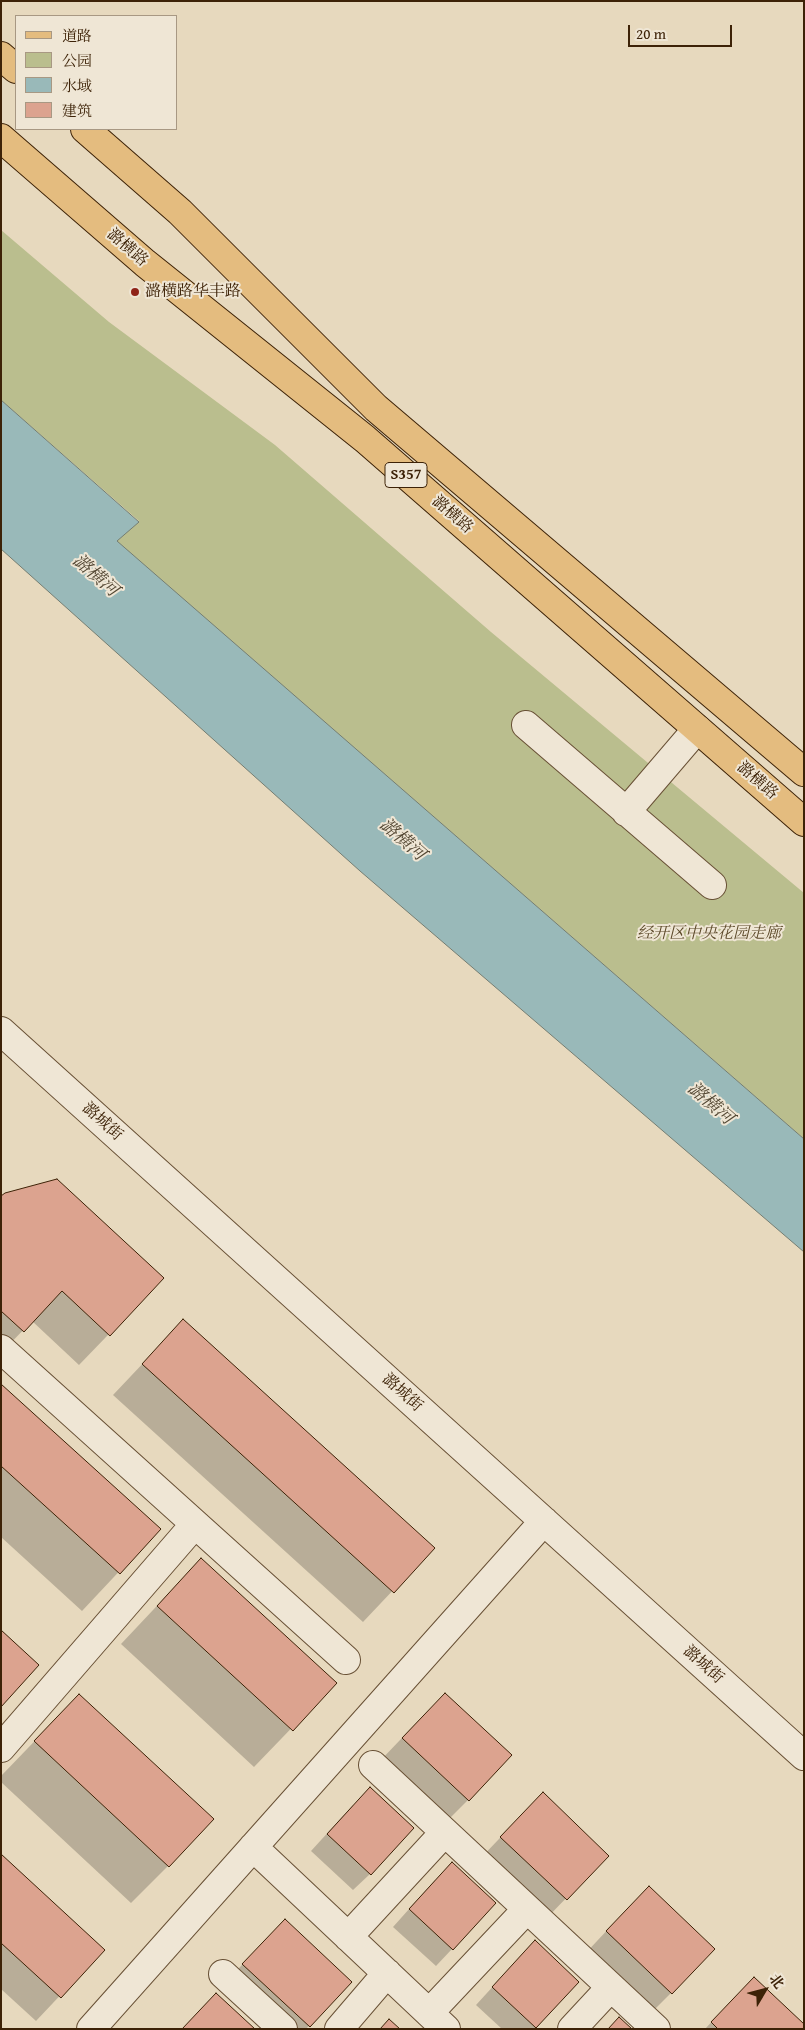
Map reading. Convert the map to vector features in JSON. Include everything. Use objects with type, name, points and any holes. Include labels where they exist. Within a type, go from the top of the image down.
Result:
[{"type":"main road","points":[[1,56],[15,68]]},
{"type":"main road","name":"潞横路","points":[[86,130],[180,212],[376,408],[804,772]]},
{"type":"main road","name":"潞横路","points":[[1,138],[144,264],[365,439],[804,822]]},
{"type":"street","points":[[526,725],[712,886]]},
{"type":"street","points":[[626,812],[697,729]]},
{"type":"street","name":"潞城街","points":[[1,1031],[804,1756]]},
{"type":"street","points":[[1,1349],[346,1660]]},
{"type":"street","points":[[91,2029],[544,1521]]},
{"type":"street","points":[[1,1748],[195,1524]]},
{"type":"street","points":[[373,1765],[656,2029]]},
{"type":"street","points":[[348,1937],[444,1833]]},
{"type":"street","points":[[253,1847],[438,2021],[527,1909]]},
{"type":"street","points":[[339,2029],[387,1973]]},
{"type":"street","points":[[223,1974],[283,2029]]},
{"type":"street","points":[[572,2029],[611,1987]]},
{"type":"green space","name":"经开区中央花园走廊","points":[[1,230],[109,322],[275,445],[491,632],[804,893],[804,1139],[116,541],[139,521],[1,400]]},
{"type":"water","name":"潞横河","points":[[1,400],[139,522],[117,541],[804,1139],[804,1252],[360,871],[1,549]]},
{"type":"building","points":[[57,1179],[164,1278],[110,1336],[62,1291],[24,1332],[1,1311],[1,1196],[5,1193]]},
{"type":"building","points":[[183,1319],[435,1548],[394,1593],[142,1364]]},
{"type":"building","points":[[1,1384],[161,1529],[120,1574],[1,1466]]},
{"type":"building","points":[[201,1558],[337,1683],[293,1731],[157,1606]]},
{"type":"building","points":[[1,1630],[39,1665],[1,1707]]},
{"type":"building","points":[[445,1693],[512,1755],[469,1801],[402,1738]]},
{"type":"building","points":[[79,1694],[214,1819],[169,1867],[34,1741]]},
{"type":"building","points":[[370,1787],[414,1828],[371,1875],[327,1834]]},
{"type":"building","points":[[543,1792],[609,1856],[567,1900],[500,1837]]},
{"type":"building","points":[[1,1854],[105,1950],[61,1998],[1,1943]]},
{"type":"building","points":[[452,1862],[496,1903],[453,1950],[409,1909]]},
{"type":"building","points":[[649,1886],[715,1949],[672,1994],[606,1931]]},
{"type":"building","points":[[285,1919],[352,1982],[310,2027],[242,1964]]},
{"type":"building","points":[[535,1940],[579,1982],[536,2028],[492,1987]]},
{"type":"building","points":[[754,1977],[804,2024],[804,2029],[718,2029],[711,2022]]},
{"type":"building","points":[[216,1993],[255,2029],[182,2029]]},
{"type":"building","points":[[619,2017],[632,2029],[608,2029]]},
{"type":"building","points":[[389,2019],[400,2029],[380,2029]]},
{"type":"place","name":"潞横路华丰路","points":[[135,292]]}]
